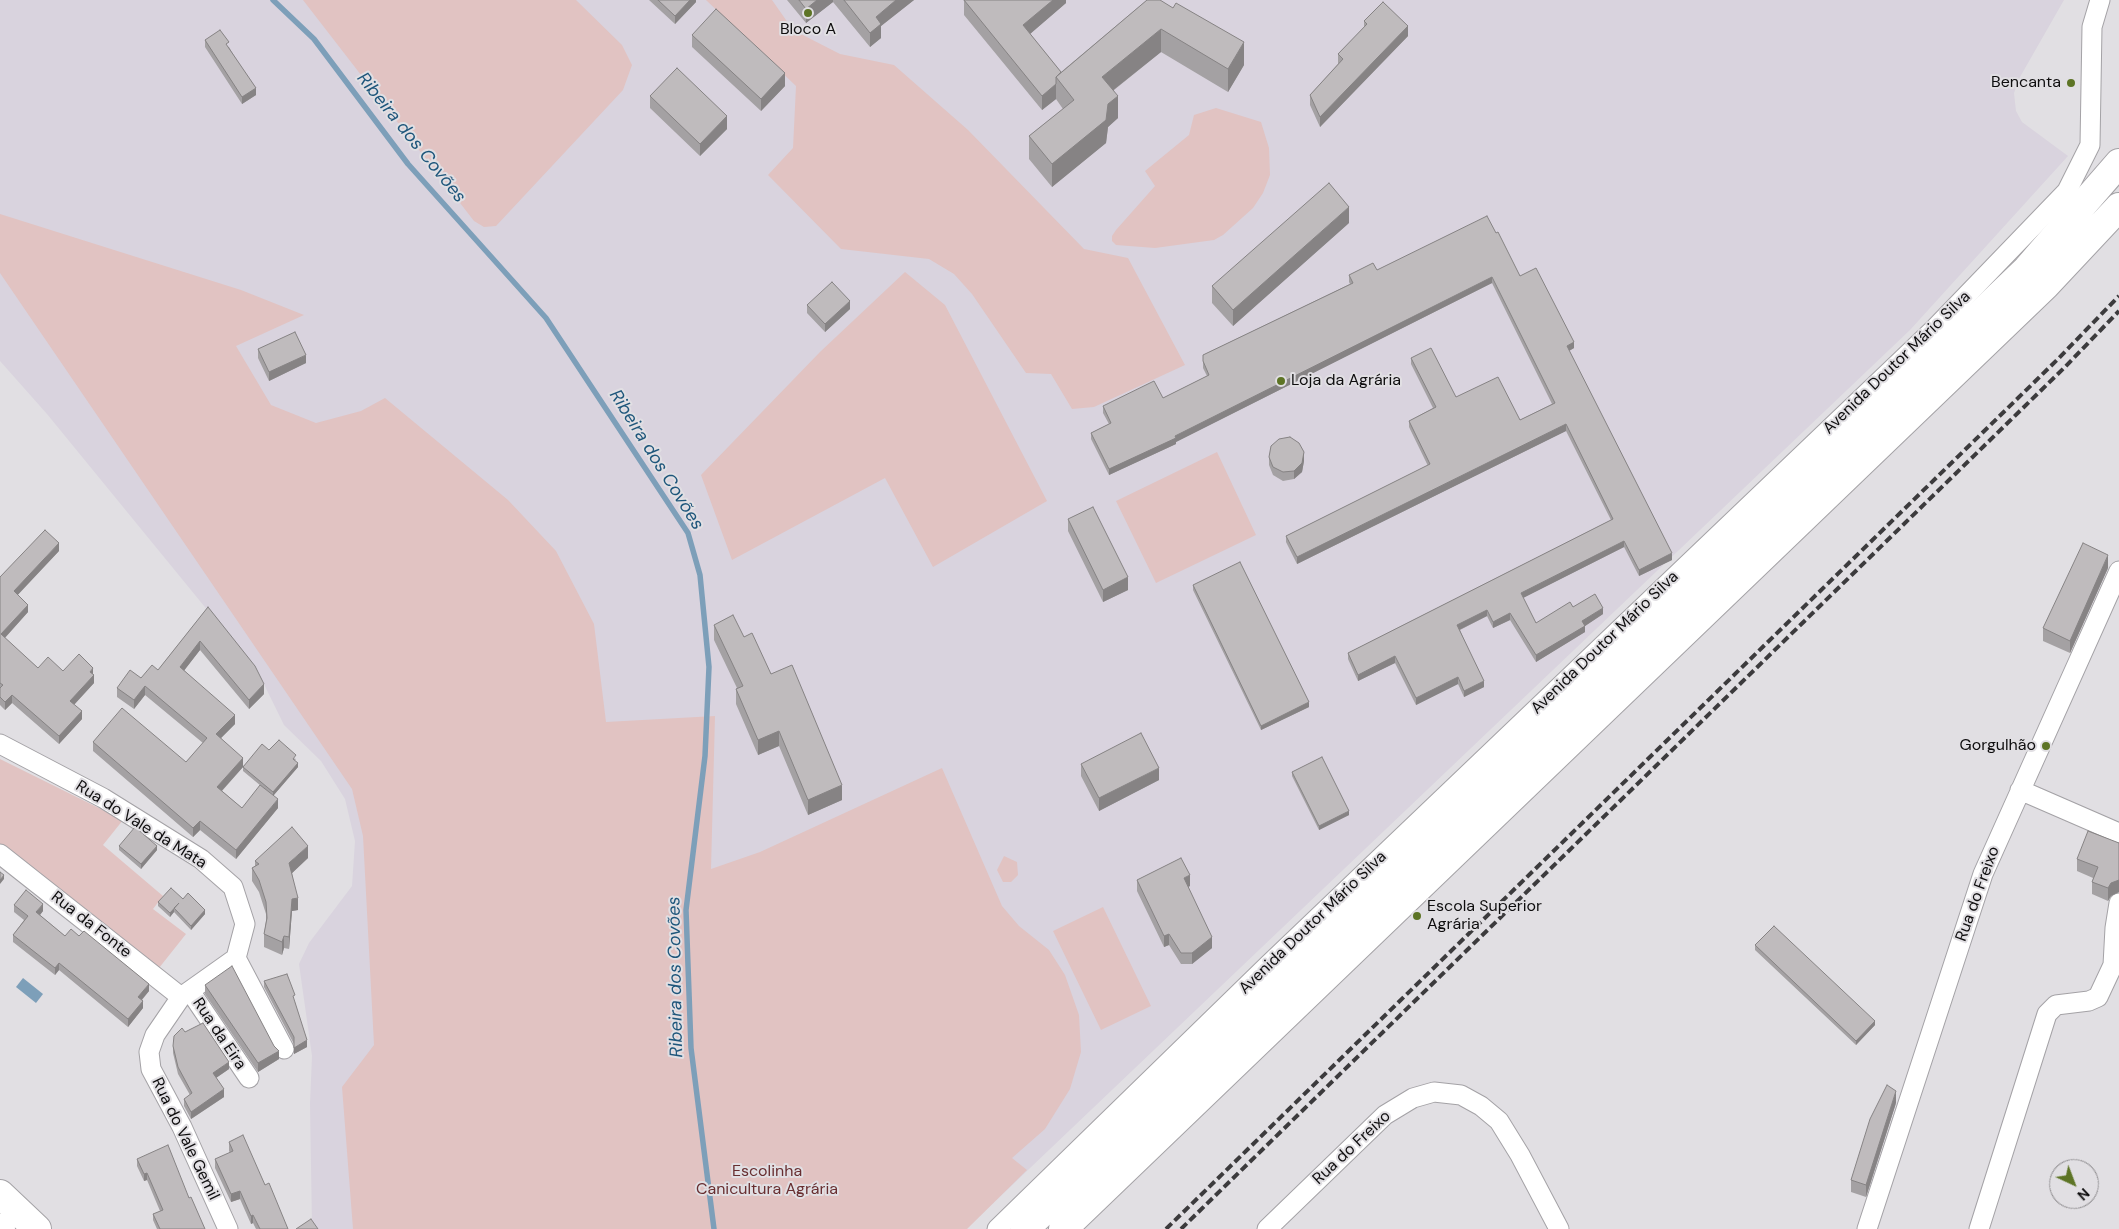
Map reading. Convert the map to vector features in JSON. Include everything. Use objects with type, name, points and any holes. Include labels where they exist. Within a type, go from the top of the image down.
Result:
[{"type":"highway","points":[[1025,1229],[2028,269],[2119,163]]},
{"type":"highway","points":[[1063,1229],[2045,286],[2119,208]]},
{"type":"highway","points":[[0,1194],[38,1229]]},
{"type":"street","name":"Avenida Doutor Mário Silva","points":[[997,1229],[1268,965],[1935,328],[2067,191],[2090,145],[2092,28],[2100,0]]},
{"type":"street","name":"Rua do Freixo","points":[[1867,1229],[1983,874],[2119,571]]},
{"type":"street","name":"Rua do Vale da Mata","points":[[0,744],[103,798],[202,859],[233,887],[245,924],[236,958]]},
{"type":"street","points":[[2020,790],[2119,833]]},
{"type":"street","name":"Rua da Fonte","points":[[0,854],[185,994]]},
{"type":"street","points":[[1979,1229],[2047,1014],[2056,1005],[2090,1001],[2098,997],[2113,965],[2115,928],[2119,902]]},
{"type":"street","points":[[185,994],[236,958],[284,1049]]},
{"type":"street","name":"Rua da Eira","points":[[185,994],[249,1078]]},
{"type":"street","name":"Rua do Vale Gemil","points":[[185,994],[155,1035],[149,1052],[151,1070],[182,1127],[228,1229]]},
{"type":"street","name":"Rua do Freixo","points":[[1266,1229],[1385,1115],[1413,1098],[1434,1092],[1462,1095],[1481,1106],[1498,1121],[1520,1155],[1559,1229]]},
{"type":"shaded area","points":[[0,0],[2064,0],[2020,77],[2014,93],[2016,111],[2022,122],[2068,156],[1910,330],[966,1229],[314,1229],[312,1226],[310,1104],[312,1056],[299,964],[309,943],[352,886],[355,841],[345,799],[321,761],[284,725],[258,672],[47,414],[0,361]]},
{"type":"green space","points":[[303,0],[576,0],[622,45],[632,65],[623,90],[496,226],[484,227],[474,221]]},
{"type":"green space","points":[[706,0],[772,0],[793,30],[840,54],[894,65],[968,130],[1084,249],[1128,258],[1185,365],[1094,407],[1072,409],[1051,374],[1026,373],[972,294],[954,274],[929,259],[841,249],[768,175],[793,148],[796,86]]},
{"type":"green space","points":[[1216,108],[1261,122],[1269,148],[1270,175],[1263,193],[1253,208],[1223,235],[1214,240],[1155,248],[1116,245],[1112,241],[1112,236],[1155,186],[1145,171],[1189,135],[1194,115]]},
{"type":"green space","name":"Escolinha Canicultura Agrária","points":[[0,214],[241,290],[304,315],[236,346],[271,405],[316,423],[361,411],[385,398],[508,500],[556,551],[594,624],[606,722],[715,716],[711,869],[760,852],[942,768],[1002,906],[1019,926],[1049,950],[1065,975],[1079,1015],[1081,1052],[1070,1089],[1045,1129],[1012,1158],[1027,1170],[967,1229],[353,1229],[342,1087],[374,1045],[363,836],[352,789],[0,273]]},
{"type":"green space","points":[[905,272],[945,305],[1047,501],[933,567],[885,478],[732,560],[701,475],[820,352]]},
{"type":"green space","points":[[1217,452],[1256,535],[1156,583],[1116,501]]},
{"type":"green space","points":[[0,759],[123,820],[103,845],[163,896],[153,909],[186,934],[159,968],[0,844]]},
{"type":"green space","points":[[1004,856],[1017,862],[1018,875],[1011,882],[1003,882],[997,870]]},
{"type":"green space","points":[[1103,907],[1151,1006],[1101,1030],[1053,931]]},
{"type":"water","points":[[23,978],[43,994],[36,1003],[16,987]]},
{"type":"building","points":[[658,0],[690,0],[675,16]]},
{"type":"building","points":[[799,0],[817,0],[806,9]]},
{"type":"building","points":[[844,0],[896,0],[876,17],[881,24],[870,33]]},
{"type":"building","points":[[964,0],[1053,0],[1023,25],[1061,72],[1056,77],[1056,84],[1042,96]]},
{"type":"building","points":[[1147,0],[1160,0],[1173,8],[1176,3],[1244,42],[1228,69],[1161,29],[1102,77],[1118,96],[1108,104],[1106,120],[1052,164],[1029,136],[1074,100],[1056,77]]},
{"type":"building","points":[[1383,2],[1408,26],[1320,117],[1310,95],[1343,59],[1338,54],[1367,24],[1364,21]]},
{"type":"building","points":[[716,9],[785,73],[761,99],[692,35]]},
{"type":"building","points":[[220,30],[229,42],[226,44],[256,88],[242,97],[205,40]]},
{"type":"building","points":[[677,68],[727,116],[700,144],[650,96]]},
{"type":"building","points":[[1329,183],[1349,207],[1233,310],[1212,286]]},
{"type":"building","points":[[1487,216],[1496,233],[1498,232],[1520,276],[1536,268],[1574,342],[1567,346],[1672,553],[1639,570],[1624,541],[1521,593],[1536,623],[1570,602],[1573,607],[1595,594],[1603,608],[1582,621],[1585,626],[1536,655],[1510,613],[1493,622],[1487,610],[1457,625],[1484,681],[1464,691],[1458,677],[1416,698],[1395,656],[1358,675],[1348,653],[1613,519],[1566,424],[1297,557],[1286,536],[1430,464],[1409,421],[1436,407],[1411,358],[1431,348],[1456,397],[1498,377],[1520,420],[1555,403],[1492,277],[1175,436],[1176,438],[1109,469],[1091,433],[1111,423],[1103,406],[1154,381],[1163,398],[1209,375],[1203,361],[1203,355],[1353,283],[1349,275],[1373,263],[1377,270]]},
{"type":"building","points":[[832,282],[850,301],[825,324],[807,305]]},
{"type":"building","points":[[295,332],[306,355],[269,372],[258,349]]},
{"type":"building","points":[[1290,437],[1299,443],[1304,452],[1302,463],[1294,471],[1283,472],[1273,467],[1269,457],[1271,446],[1279,439]]},
{"type":"building","points":[[1093,507],[1128,577],[1103,590],[1068,519]]},
{"type":"building","points":[[45,530],[59,543],[14,591],[28,605],[1,634],[38,668],[48,657],[63,671],[79,654],[93,668],[90,672],[94,675],[70,701],[82,711],[59,736],[12,695],[5,702],[0,697],[0,688],[3,685],[0,683],[0,577]]},
{"type":"building","points":[[2083,543],[2108,555],[2070,641],[2043,628]]},
{"type":"building","points":[[1240,562],[1309,702],[1261,726],[1193,585]]},
{"type":"building","points":[[208,607],[255,666],[264,684],[249,700],[200,641],[180,667],[235,715],[216,734],[243,758],[217,787],[242,808],[260,785],[278,799],[236,850],[200,821],[193,828],[93,742],[122,708],[186,762],[207,738],[145,686],[134,700],[117,688],[130,670],[141,678],[152,665],[158,670]]},
{"type":"building","points":[[733,615],[744,637],[752,633],[771,674],[792,665],[842,785],[808,800],[779,731],[758,740],[736,689],[743,686],[714,625]]},
{"type":"building","points":[[1141,733],[1159,768],[1099,798],[1081,764]]},
{"type":"building","points":[[279,740],[296,755],[293,759],[298,763],[273,792],[243,767],[262,744],[269,750]]},
{"type":"building","points":[[1322,757],[1349,811],[1319,826],[1292,772]]},
{"type":"building","points":[[135,827],[157,846],[141,864],[119,846]]},
{"type":"building","points":[[292,827],[308,846],[289,863],[298,898],[292,899],[289,937],[284,936],[282,942],[264,934],[267,918],[266,902],[259,880],[252,868],[259,864],[255,861]]},
{"type":"building","points":[[2088,831],[2119,843],[2119,880],[2111,883],[2108,888],[2092,882],[2098,867],[2077,859]]},
{"type":"building","points":[[1181,858],[1190,875],[1184,878],[1212,937],[1192,953],[1181,953],[1169,934],[1164,936],[1137,880]]},
{"type":"building","points":[[0,872],[4,875],[0,880]]},
{"type":"building","points":[[171,888],[183,899],[188,893],[205,910],[191,926],[174,908],[170,913],[158,902]]},
{"type":"building","points":[[26,890],[43,904],[36,912],[65,936],[71,929],[79,936],[84,931],[149,984],[138,997],[143,1001],[128,1019],[59,963],[55,968],[13,935],[28,916],[14,905]]},
{"type":"building","points":[[1774,926],[1875,1021],[1856,1041],[1755,945]]},
{"type":"building","points":[[232,966],[274,1046],[279,1051],[258,1063],[205,985]]},
{"type":"building","points":[[287,974],[295,995],[293,996],[307,1040],[294,1048],[294,1037],[264,981]]},
{"type":"building","points":[[203,1023],[229,1062],[213,1073],[224,1089],[191,1112],[184,1099],[192,1093],[178,1067],[173,1046],[174,1036],[182,1028],[185,1032]]},
{"type":"building","points":[[1887,1085],[1896,1091],[1866,1185],[1851,1180],[1870,1119]]},
{"type":"building","points":[[243,1135],[265,1185],[269,1183],[288,1229],[260,1229],[253,1215],[251,1216],[240,1191],[231,1194],[215,1159],[233,1151],[229,1142]]},
{"type":"building","points":[[168,1145],[189,1198],[191,1197],[205,1229],[160,1229],[153,1214],[163,1210],[147,1173],[144,1174],[137,1159]]},
{"type":"building","points":[[311,1219],[318,1229],[296,1229]]},
{"type":"waterway","name":"Ribeira dos Covões","points":[[273,0],[314,39],[408,164],[546,318],[688,533],[700,575],[709,667],[705,756],[686,910],[691,1048],[714,1229]]},
{"type":"railway","points":[[1166,1229],[2057,360],[2119,296]]},
{"type":"railway","points":[[1181,1229],[2065,367],[2119,311]]},
{"type":"place","name":"Bloco A","points":[[808,13]]},
{"type":"place","name":"Bencanta","points":[[2071,83]]},
{"type":"place","name":"Loja da Agrária","points":[[1281,381]]},
{"type":"place","name":"Gorgulhão","points":[[2046,746]]},
{"type":"place","name":"Escola Superior Agrária","points":[[1417,916]]}]
